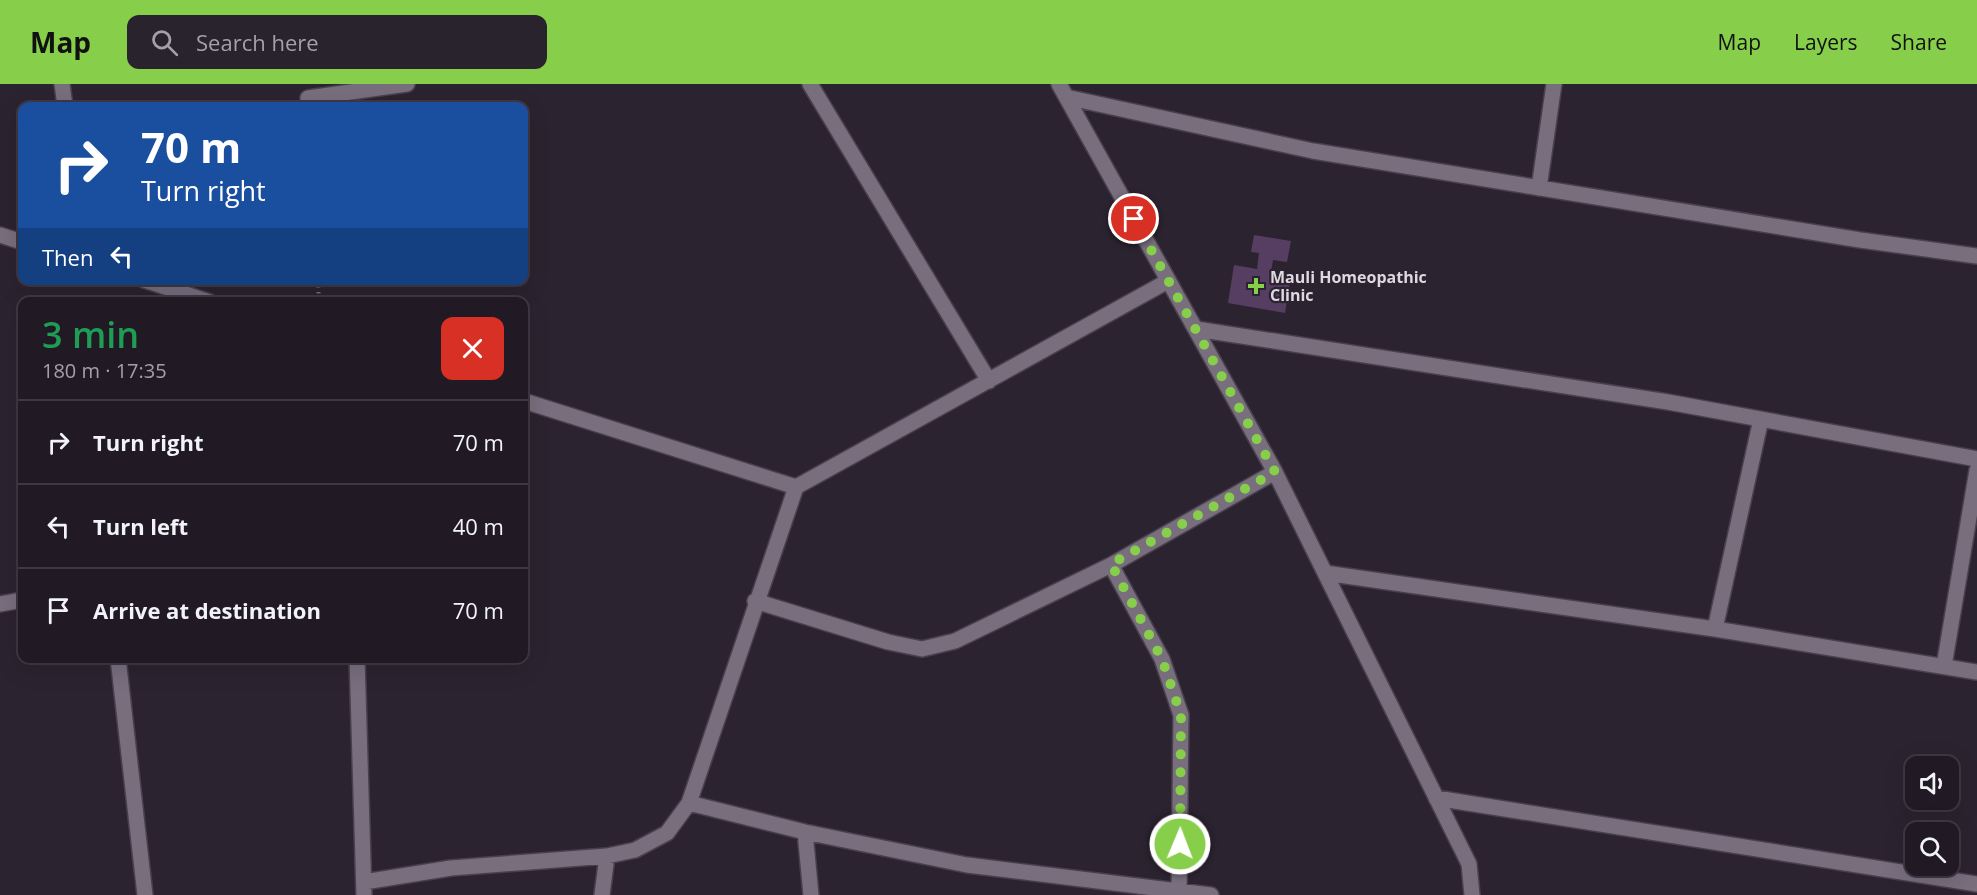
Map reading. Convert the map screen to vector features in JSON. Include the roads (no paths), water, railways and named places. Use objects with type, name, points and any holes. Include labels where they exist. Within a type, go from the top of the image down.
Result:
[{"type":"street","points":[[62,84],[64,102]]},
{"type":"street","points":[[308,96],[407,84]]},
{"type":"street","points":[[810,84],[989,381]]},
{"type":"street","points":[[1539,188],[1554,84]]},
{"type":"street","points":[[1063,90],[1313,151],[1977,255]]},
{"type":"street","points":[[1063,90],[1275,472],[1469,864],[1472,895]]},
{"type":"street","points":[[0,235],[18,241]]},
{"type":"street","points":[[357,663],[364,889],[451,868],[607,856],[635,850],[667,833],[688,803],[755,602],[796,488],[1168,281]]},
{"type":"street","points":[[159,285],[195,297]]},
{"type":"street","points":[[1196,329],[1668,402],[1977,459]]},
{"type":"street","points":[[528,402],[796,488]]},
{"type":"street","points":[[1715,629],[1761,419]]},
{"type":"street","points":[[1944,666],[1977,470]]},
{"type":"street","points":[[755,602],[888,642],[922,649],[955,641],[1111,564],[1275,472]]},
{"type":"street","points":[[1111,564],[1162,659],[1181,715],[1179,891]]},
{"type":"street","points":[[1325,573],[1715,629],[1977,672]]},
{"type":"street","points":[[0,604],[18,601]]},
{"type":"street","points":[[119,663],[145,895]]},
{"type":"street","points":[[1436,798],[1977,884]]},
{"type":"street","points":[[688,803],[805,832],[968,865],[1211,895]]},
{"type":"street","points":[[805,832],[811,895]]},
{"type":"street","points":[[602,895],[607,856]]},
{"type":"place","name":"Mauli Homeopathic Clinic","points":[[1256,286]]}]
